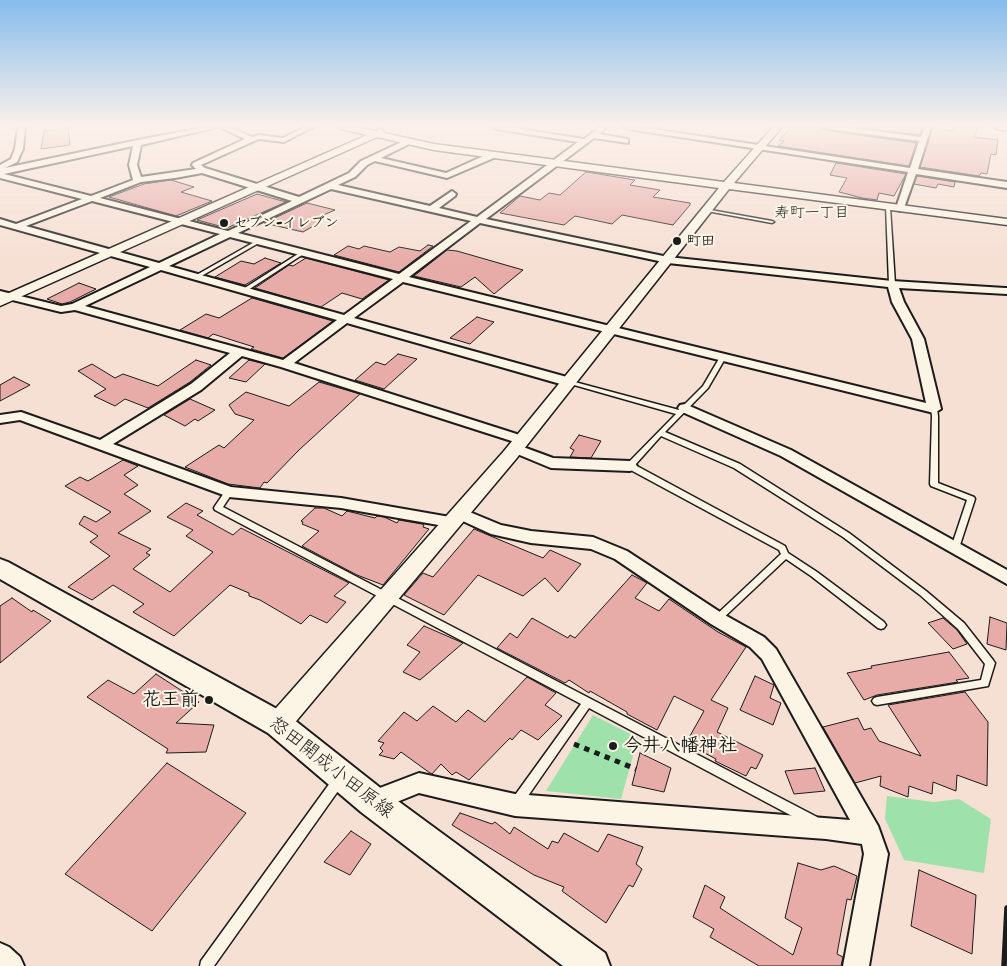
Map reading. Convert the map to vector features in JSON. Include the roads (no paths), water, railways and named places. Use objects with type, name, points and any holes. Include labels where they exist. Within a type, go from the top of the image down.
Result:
[{"type":"main road","name":"怒田開成小田原線","points":[[0,568],[278,724],[372,800],[592,966]]},
{"type":"street","points":[[135,172],[137,180]]},
{"type":"street","points":[[0,233],[137,180],[193,172]]},
{"type":"street","points":[[209,172],[299,200]]},
{"type":"street","points":[[4,298],[111,253],[291,172]]},
{"type":"street","points":[[4,298],[61,309],[75,307],[330,186],[355,172]]},
{"type":"street","points":[[431,172],[447,176],[455,172]]},
{"type":"street","points":[[285,364],[542,172]]},
{"type":"street","points":[[622,172],[1007,222]]},
{"type":"street","points":[[278,724],[518,444],[738,172]]},
{"type":"street","points":[[900,208],[912,172]]},
{"type":"street","points":[[926,172],[1007,185]]},
{"type":"street","points":[[0,174],[401,278],[934,409],[918,340],[898,302],[892,284]]},
{"type":"street","points":[[330,186],[432,210],[668,260],[892,284],[1005,291]]},
{"type":"street","points":[[432,210],[452,194]]},
{"type":"street","points":[[0,222],[569,382]]},
{"type":"street","points":[[75,307],[285,364],[518,444],[551,463],[630,466]]},
{"type":"street","points":[[100,446],[196,387],[239,352]]},
{"type":"street","points":[[0,407],[100,446],[228,492],[455,517],[497,530],[531,537],[593,544],[621,555],[718,619],[757,642],[769,654],[870,834],[876,854],[856,966]]},
{"type":"street","points":[[683,410],[786,453],[1007,578]]},
{"type":"street","points":[[0,418],[21,416]]},
{"type":"street","points":[[372,800],[419,783],[516,805],[826,828],[870,834]]},
{"type":"lane","points":[[888,206],[892,284]]},
{"type":"lane","points":[[708,210],[772,222]]},
{"type":"lane","points":[[196,277],[260,241]]},
{"type":"lane","points":[[244,291],[303,253]]},
{"type":"lane","points":[[723,357],[706,387],[630,466],[782,548],[785,555],[814,574],[881,626]]},
{"type":"lane","points":[[569,382],[683,410]]},
{"type":"lane","points":[[934,409],[934,484],[971,499],[955,548]]},
{"type":"lane","points":[[660,433],[737,466],[846,535],[923,593],[961,626],[990,663],[984,683],[877,701]]},
{"type":"lane","points":[[228,492],[218,508],[389,596],[826,828]]},
{"type":"lane","points":[[718,619],[785,555]]},
{"type":"lane","points":[[516,805],[588,702]]},
{"type":"lane","points":[[206,966],[343,775]]},
{"type":"railway","points":[[1004,966],[1007,908]]},
{"type":"place","name":"セブン-イレブン","points":[[224,223]]},
{"type":"place","name":"町田","points":[[677,241]]},
{"type":"place","name":"花王前","points":[[209,700]]},
{"type":"place","name":"今井八幡神社","points":[[613,746]]},
{"type":"district","name":"寿町一丁目","points":[[812,213]]}]
